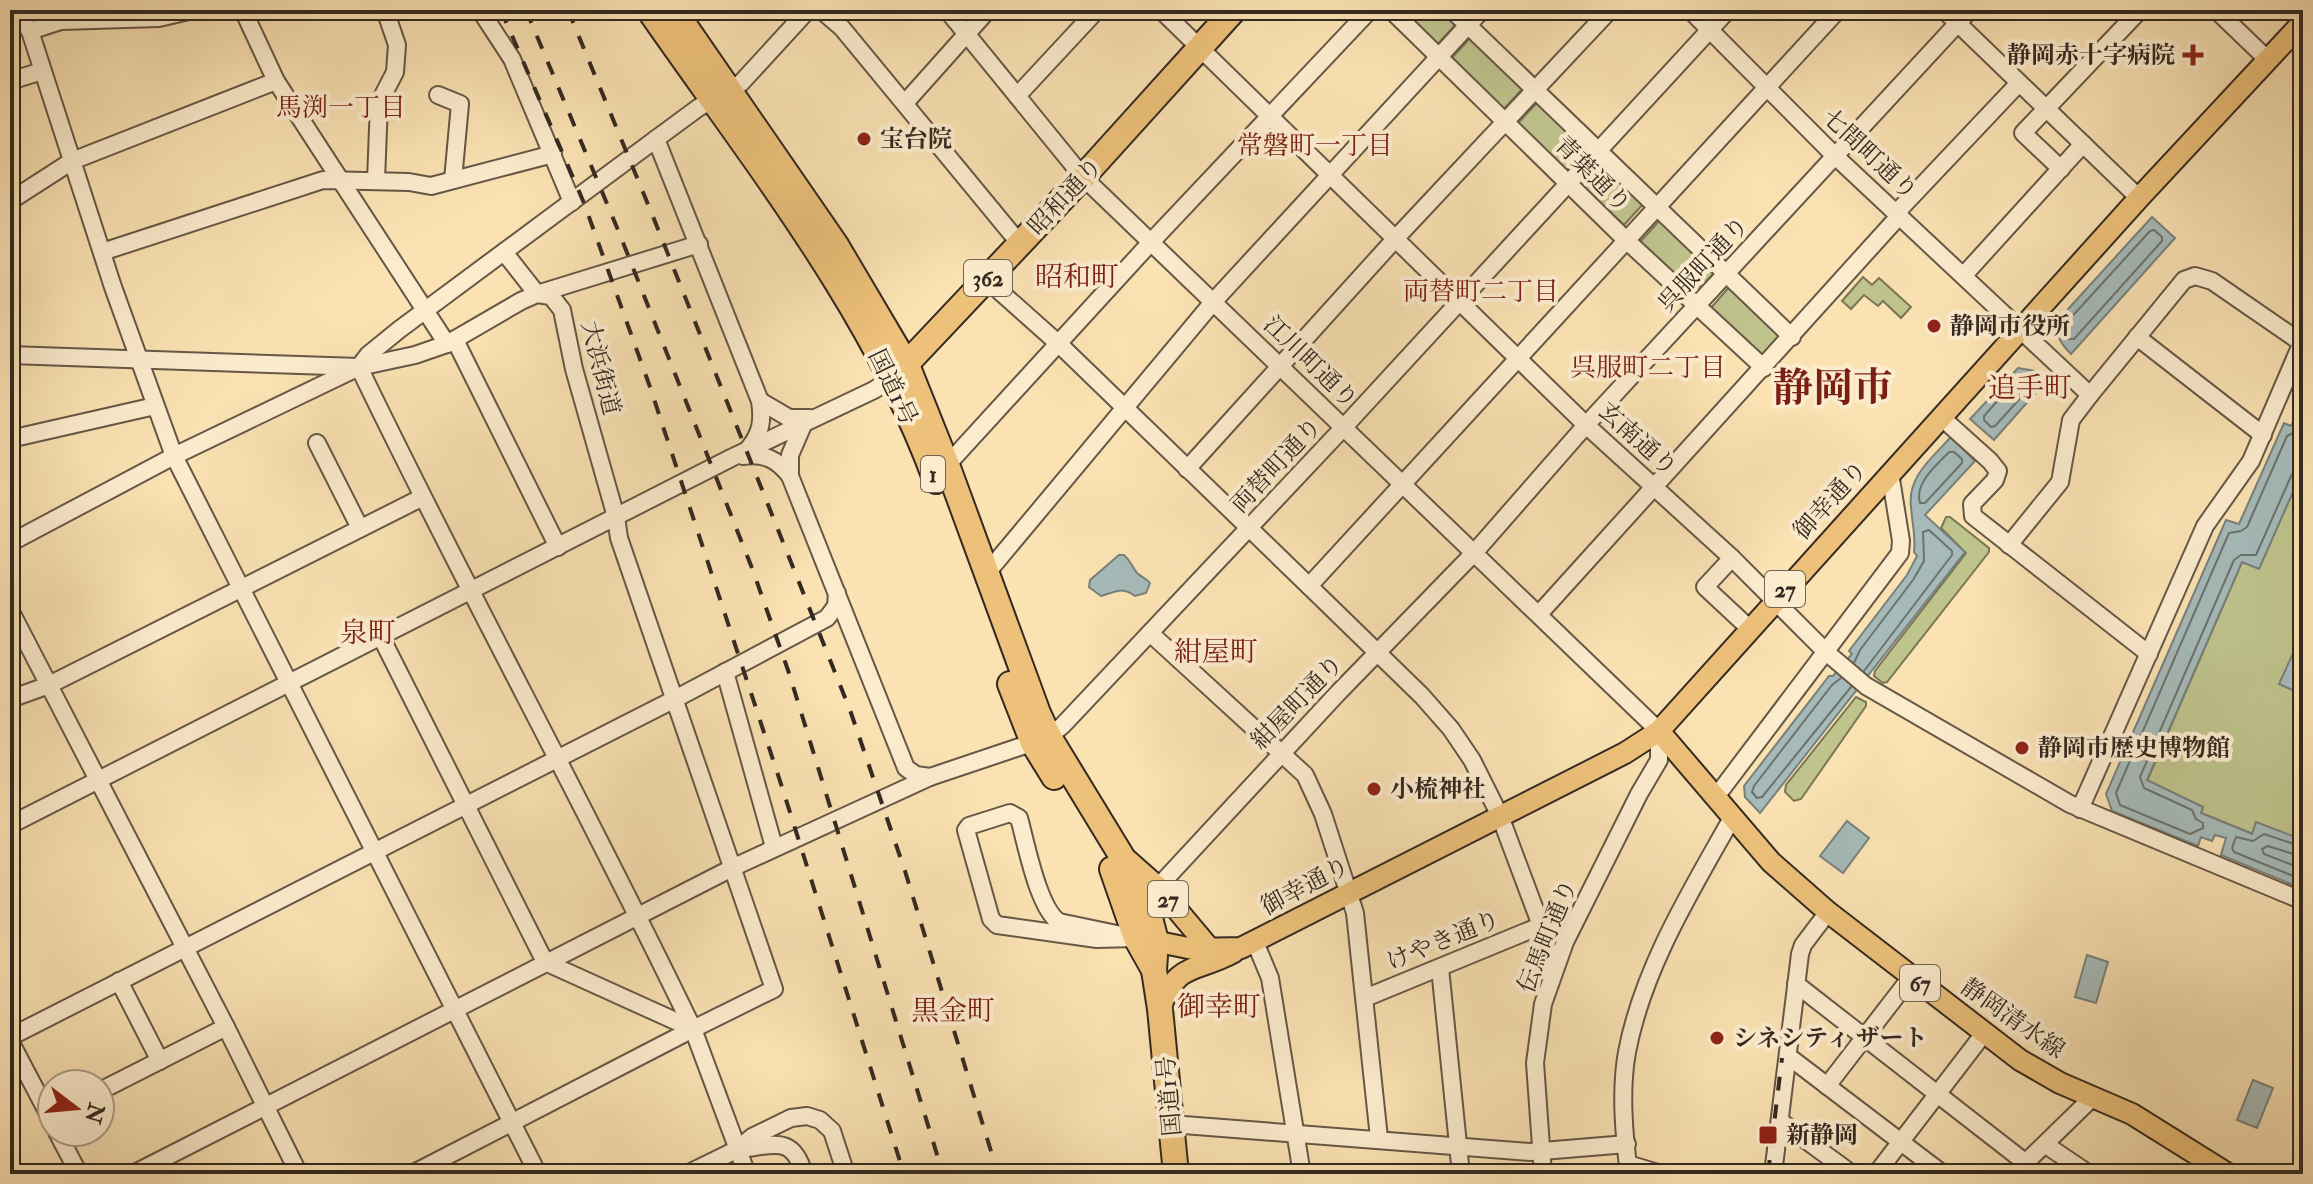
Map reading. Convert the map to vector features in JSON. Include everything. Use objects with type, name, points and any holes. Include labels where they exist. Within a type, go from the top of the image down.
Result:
[{"type":"highway","name":"国道1号","points":[[649,10],[720,96]]},
{"type":"highway","name":"昭和通り","points":[[899,372],[1083,177],[1234,10]]},
{"type":"highway","name":"国道1号","points":[[681,13],[720,96],[813,247],[899,372],[947,465],[1041,740],[1121,855],[1149,914],[1146,939]]},
{"type":"highway","name":"国道1号","points":[[899,372],[933,474],[1041,740],[1109,863],[1146,939],[1160,1009],[1176,1174]]},
{"type":"main road","name":"御幸通り","points":[[1146,939],[1193,949],[1248,945],[1625,753],[1659,731],[2139,198],[2303,22]]},
{"type":"main road","name":"静岡清水線","points":[[1659,731],[1732,818],[1788,878],[1911,977],[2020,1060],[2060,1083],[2132,1114],[2228,1174]]},
{"type":"main road","name":"27","points":[[1121,855],[1158,887],[1210,949]]},
{"type":"main road","name":"27","points":[[1160,1009],[1173,980],[1183,972],[1215,963],[1248,945]]},
{"type":"street","points":[[15,10],[30,31],[102,252],[174,456],[538,1174]]},
{"type":"street","points":[[30,31],[61,21],[159,18],[193,10]]},
{"type":"street","points":[[243,10],[276,81],[451,342],[558,547]]},
{"type":"street","points":[[376,180],[379,103],[395,72],[397,45],[385,10]]},
{"type":"street","points":[[480,10],[512,59],[572,202]]},
{"type":"street","points":[[359,367],[368,355],[426,309],[656,139],[720,96],[808,10]]},
{"type":"street","points":[[821,10],[842,28],[1020,244]]},
{"type":"street","name":"江川町通り","points":[[947,10],[1083,177],[1659,731]]},
{"type":"street","points":[[905,103],[988,10]]},
{"type":"street","points":[[1017,96],[1097,10]]},
{"type":"street","name":"玄南通り","points":[[1161,10],[1586,425],[1732,558],[1832,658],[1866,686],[2080,809],[2303,901]]},
{"type":"street","points":[[947,465],[1370,10]]},
{"type":"street","name":"青葉通り","points":[[1391,10],[1626,240],[1764,368]]},
{"type":"street","name":"青葉通り","points":[[1452,10],[1792,337]]},
{"type":"street","points":[[986,574],[1214,301],[1482,10]]},
{"type":"street","points":[[1187,469],[1396,238],[1610,10]]},
{"type":"street","name":"七間町通り","points":[[1690,10],[1834,155],[2090,395]]},
{"type":"street","name":"両替町通り","points":[[1041,740],[1063,725],[1249,529],[1728,10]]},
{"type":"street","points":[[1309,586],[1838,10]]},
{"type":"street","points":[[1944,10],[2139,198]]},
{"type":"street","name":"呉服町通り","points":[[1474,553],[1586,425],[1970,10]]},
{"type":"street","points":[[2061,169],[2023,133],[2140,10]]},
{"type":"street","points":[[2216,10],[2267,59]]},
{"type":"street","points":[[10,81],[42,71]]},
{"type":"street","points":[[10,201],[72,161],[276,81]]},
{"type":"street","points":[[1539,614],[2019,83]]},
{"type":"street","points":[[438,95],[460,104],[453,180]]},
{"type":"street","points":[[656,139],[760,401],[761,427],[757,437],[740,454]]},
{"type":"street","points":[[1964,275],[2083,144]]},
{"type":"street","points":[[102,252],[323,180],[376,180],[431,186],[553,154]]},
{"type":"street","points":[[10,543],[174,456],[359,367],[415,355],[451,342],[537,294],[699,244]]},
{"type":"street","name":"大浜街道","points":[[504,252],[537,294],[551,296],[562,310],[574,369],[616,517],[619,538],[774,989],[692,1029]]},
{"type":"street","points":[[2009,545],[2060,482],[2071,420],[2184,280],[2195,276],[2212,281],[2302,342],[2243,474],[2205,526],[2080,809]]},
{"type":"street","points":[[987,280],[1060,345],[1309,586],[1422,696],[1461,741],[1500,816],[1550,954],[1548,988]]},
{"type":"street","points":[[2137,337],[2263,435]]},
{"type":"street","points":[[10,355],[359,367]]},
{"type":"street","points":[[359,367],[421,498],[639,916],[692,1029],[747,1174]]},
{"type":"street","points":[[10,825],[740,454],[874,390],[899,372]]},
{"type":"street","points":[[760,401],[789,418],[821,415]]},
{"type":"street","points":[[10,439],[155,406]]},
{"type":"street","points":[[1941,417],[1995,466],[1997,476],[1972,504],[1971,513],[2149,654]]},
{"type":"street","points":[[790,476],[790,455],[803,425]]},
{"type":"street","points":[[317,443],[360,528]]},
{"type":"street","points":[[740,454],[761,455],[775,460],[790,476],[903,762],[913,773],[930,777]]},
{"type":"street","points":[[1715,798],[1832,658],[1900,553],[1901,541],[1890,473]]},
{"type":"street","points":[[10,699],[49,685],[421,498]]},
{"type":"street","name":"紺屋町通り","points":[[1158,887],[1281,753],[1474,553]]},
{"type":"street","points":[[1732,558],[1705,587],[1750,629]]},
{"type":"street","points":[[36,1089],[10,1039],[827,618],[836,606],[836,591]]},
{"type":"street","points":[[10,610],[299,1174]]},
{"type":"street","points":[[827,618],[839,620],[851,628]]},
{"type":"street","points":[[1150,633],[1305,775],[1310,785],[1355,913],[1379,1138]]},
{"type":"street","points":[[381,637],[545,962],[692,1029]]},
{"type":"street","points":[[725,672],[774,847]]},
{"type":"street","name":"伝馬町通り","points":[[1543,1174],[1535,1063],[1539,1021],[1548,988],[1574,924],[1659,760],[1659,731]]},
{"type":"street","points":[[133,1174],[774,847],[930,777],[1041,740]]},
{"type":"street","points":[[1108,935],[1059,922],[1052,917],[1043,899],[1016,815],[1010,813],[966,830],[991,919],[997,925],[1146,939]]},
{"type":"street","points":[[1661,1174],[1629,1169],[1627,1054],[1641,1002],[1690,892],[1732,818]]},
{"type":"street","points":[[1773,1174],[1803,945],[1828,912]]},
{"type":"street","name":"けやき通り","points":[[1365,998],[1540,926]]},
{"type":"street","points":[[1248,945],[1270,978],[1302,1174]]},
{"type":"street","points":[[1440,968],[1461,1174]]},
{"type":"street","points":[[1827,1086],[1911,977]]},
{"type":"street","points":[[119,981],[160,1061]]},
{"type":"street","points":[[1796,984],[1937,1094],[2020,1169],[2094,1096]]},
{"type":"street","points":[[116,1083],[226,1027]]},
{"type":"street","points":[[412,1174],[692,1029]]},
{"type":"street","points":[[1876,1174],[1985,1032]]},
{"type":"street","points":[[1788,1056],[1943,1174]]},
{"type":"street","points":[[687,1174],[791,1118],[812,1117],[832,1131],[846,1174]]},
{"type":"street","points":[[1780,1121],[1852,1174]]},
{"type":"street","points":[[1171,1124],[1541,1152],[1627,1144]]},
{"type":"street","points":[[738,1149],[774,1143],[789,1147],[800,1160],[804,1174]]},
{"type":"street","points":[[2046,1145],[2089,1174]]},
{"type":"street","points":[[66,1148],[79,1174]]},
{"type":"green space","points":[[1398,10],[1443,10],[1457,23],[1436,46]]},
{"type":"green space","points":[[1472,36],[1525,86],[1502,111],[1449,61]]},
{"type":"green space","points":[[1538,102],[1587,149],[1567,170],[1517,124]]},
{"type":"green space","points":[[1602,164],[1644,203],[1624,225],[1582,186]]},
{"type":"green space","points":[[1661,219],[1716,271],[1695,293],[1640,242]]},
{"type":"green space","points":[[1863,277],[1872,285],[1879,278],[1911,307],[1901,318],[1883,301],[1878,306],[1864,295],[1851,309],[1842,301]]},
{"type":"green space","points":[[1730,286],[1783,335],[1762,358],[1710,309]]},
{"type":"green space","points":[[2303,469],[2303,841],[2256,822],[2253,834],[2201,813],[2203,807],[2147,781],[2242,562],[2259,568]]},
{"type":"green space","points":[[1946,517],[1989,548],[1989,552],[1887,682],[1883,683],[1874,676],[1875,671],[1966,553],[1941,528]]},
{"type":"green space","points":[[1856,697],[1866,702],[1866,706],[1801,799],[1794,801],[1785,792],[1786,785]]},
{"type":"water","points":[[2152,217],[2175,238],[2071,354],[2059,338],[2059,319]]},
{"type":"water","points":[[2018,368],[2035,371],[2046,381],[1994,440],[1970,419]]},
{"type":"water","points":[[2303,386],[2303,469],[2259,569],[2242,562],[2147,780],[2203,807],[2201,813],[2252,834],[2256,822],[2303,840],[2303,889],[2221,855],[2226,838],[2215,835],[2212,841],[2201,837],[2198,846],[2112,811],[2106,794],[2226,520],[2239,524],[2284,423],[2291,426],[2300,408],[2295,405]]},
{"type":"water","points":[[1951,437],[1975,461],[1925,515],[1965,552],[1760,813],[1745,797],[1744,786],[1829,676],[1833,676],[1852,654],[1849,651],[1907,575],[1917,556],[1914,552],[1911,507],[1913,486],[1922,469]]},
{"type":"water","points":[[1119,555],[1124,555],[1137,573],[1150,583],[1146,593],[1135,596],[1119,591],[1101,596],[1089,587],[1090,580]]},
{"type":"water","points":[[2300,638],[2303,639],[2303,695],[2279,684]]},
{"type":"water","points":[[1847,821],[1869,838],[1843,873],[1820,856]]},
{"type":"water","points":[[2087,955],[2108,962],[2096,1003],[2075,997]]},
{"type":"water","points":[[2253,1080],[2273,1088],[2257,1128],[2237,1120]]},
{"type":"railway","points":[[501,10],[584,203],[650,387],[782,787],[904,1174]]},
{"type":"railway","points":[[526,10],[618,230],[752,568],[789,673],[943,1174]]},
{"type":"railway","points":[[568,10],[850,710],[905,871],[998,1174]]},
{"type":"railway","points":[[1768,1174],[1782,1058]]},
{"type":"place","name":"静岡赤十字病院","points":[[2193,55]]},
{"type":"place","name":"宝台院","points":[[864,139]]},
{"type":"place","name":"静岡市役所","points":[[1934,326]]},
{"type":"place","name":"静岡市歴史博物館","points":[[2022,748]]},
{"type":"place","name":"小梳神社","points":[[1374,789]]},
{"type":"place","name":"シネシティ ザート","points":[[1717,1038]]},
{"type":"place","name":"新静岡","points":[[1768,1135]]},
{"type":"district","name":"馬渕一丁目","points":[[341,107]]},
{"type":"district","name":"常磐町一丁目","points":[[1315,145]]},
{"type":"district","name":"昭和町","points":[[1077,276]]},
{"type":"district","name":"両替町二丁目","points":[[1481,291]]},
{"type":"district","name":"呉服町二丁目","points":[[1648,367]]},
{"type":"district","name":"静岡市","points":[[1833,387]]},
{"type":"district","name":"追手町","points":[[2030,387]]},
{"type":"district","name":"泉町","points":[[368,632]]},
{"type":"district","name":"紺屋町","points":[[1216,651]]},
{"type":"district","name":"御幸町","points":[[1219,1006]]},
{"type":"district","name":"黒金町","points":[[953,1010]]}]
